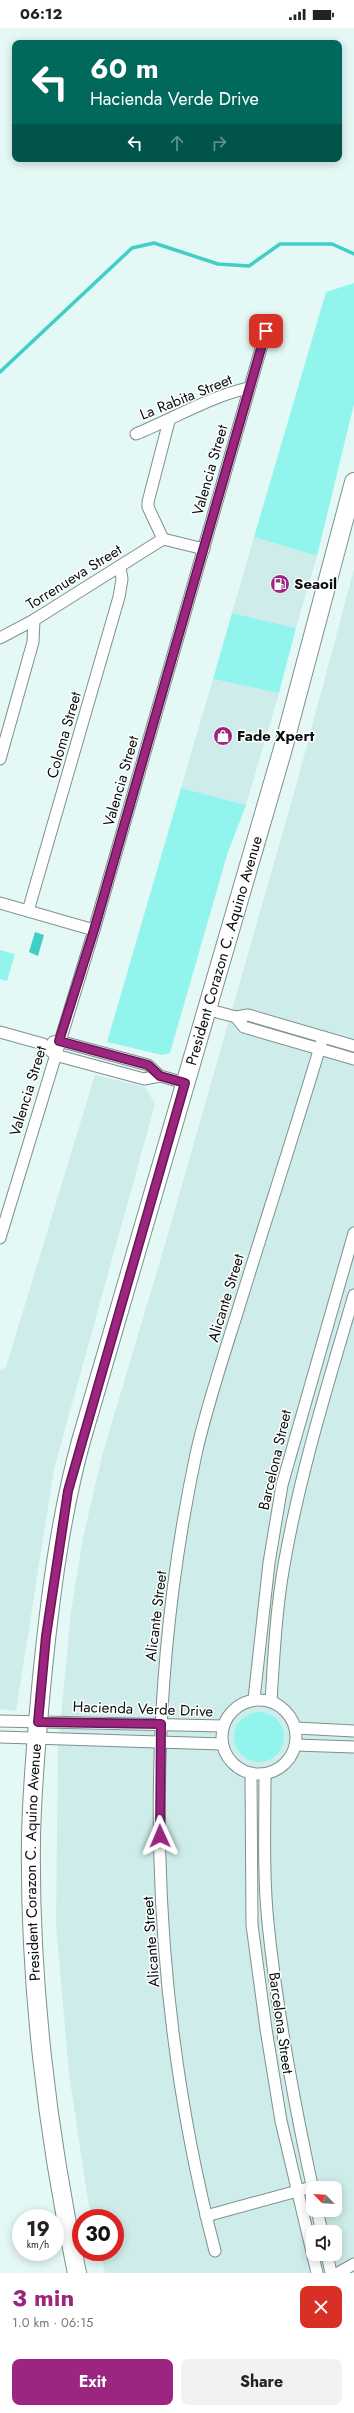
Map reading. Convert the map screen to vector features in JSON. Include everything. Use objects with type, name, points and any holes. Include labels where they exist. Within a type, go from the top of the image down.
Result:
[{"type":"main road","name":"President Corazon C. Aquino Avenue","points":[[77,2273],[64,2211],[46,2082],[33,1942],[31,1838],[37,1730],[46,1636],[68,1491],[206,1009],[282,752],[354,482]]},
{"type":"street","name":"Valencia Street","points":[[0,1238],[94,930],[204,549],[248,388],[266,331]]},
{"type":"street","name":"La Rabita Street","points":[[136,434],[169,421],[222,395],[248,388]]},
{"type":"street","points":[[169,421],[148,507],[163,539],[204,549]]},
{"type":"street","name":"Torrenueva Street","points":[[0,638],[34,620],[163,539]]},
{"type":"street","name":"Coloma Street","points":[[28,911],[120,597],[122,579],[120,567]]},
{"type":"street","points":[[0,759],[33,642],[34,620]]},
{"type":"street","points":[[0,903],[94,930]]},
{"type":"street","points":[[206,1009],[236,1017],[248,1015],[354,1046]]},
{"type":"street","points":[[236,1017],[244,1027],[354,1059]]},
{"type":"street","points":[[0,1032],[43,1044],[59,1041],[148,1065],[160,1076]]},
{"type":"street","name":"Alicante Street","points":[[215,2250],[206,2216],[183,2095],[170,2004],[159,1822],[160,1742],[169,1628],[184,1515],[197,1451],[220,1366],[322,1037]]},
{"type":"street","points":[[43,1044],[55,1055],[144,1079],[160,1076],[185,1083]]},
{"type":"street","name":"Barcelona Street","points":[[254,1699],[269,1563],[282,1485],[354,1233]]},
{"type":"street","name":"Barcelona Street","points":[[271,1701],[275,1630],[284,1565],[298,1496],[314,1430],[354,1295]]},
{"type":"street","points":[[254,1699],[271,1701],[287,1711],[296,1728],[296,1745],[293,1754],[281,1767],[265,1774],[251,1773],[232,1763],[222,1744],[223,1726],[234,1708],[254,1699]]},
{"type":"street","points":[[0,1721],[37,1730],[160,1742],[222,1744]]},
{"type":"street","name":"Hacienda Verde Drive","points":[[37,1730],[161,1724],[223,1726]]},
{"type":"street","points":[[296,1728],[354,1731]]},
{"type":"street","points":[[0,1737],[37,1730]]},
{"type":"street","points":[[296,1745],[354,1747]]},
{"type":"street","name":"Barcelona Street","points":[[251,1773],[252,1925],[266,2029],[296,2191],[317,2273]]},
{"type":"street","name":"Barcelona Street","points":[[265,1774],[268,1922],[281,2023],[311,2181]]},
{"type":"street","points":[[206,2216],[296,2191],[306,2190]]},
{"type":"street","points":[[328,2261],[331,2273]]},
{"type":"street","points":[[338,2273],[354,2264]]},
{"type":"shaded area","points":[[354,283],[354,404],[317,556],[254,537],[326,292]]},
{"type":"shaded area","points":[[254,537],[317,556],[296,628],[232,613]]},
{"type":"shaded area","points":[[354,569],[354,2273],[105,2273],[102,2261],[124,2261],[124,2209],[90,2209],[88,2201],[69,2074],[56,1924],[58,1748],[71,1613],[83,1538],[102,1456],[163,1251],[296,786]]},
{"type":"shaded area","points":[[232,613],[296,628],[279,693],[213,679]]},
{"type":"shaded area","points":[[213,679],[279,693],[246,805],[181,788]]},
{"type":"shaded area","points":[[181,788],[246,805],[227,855],[170,1053],[162,1055],[107,1042]]},
{"type":"shaded area","points":[[35,932],[44,935],[38,956],[29,952]]},
{"type":"shaded area","points":[[0,950],[15,954],[7,981],[0,979]]},
{"type":"shaded area","points":[[95,1075],[145,1087],[155,1104],[54,1469],[16,1711],[0,1709],[0,1370],[6,1367]]},
{"type":"shaded area","points":[[259,1712],[269,1714],[277,1719],[282,1727],[284,1737],[282,1747],[277,1755],[269,1760],[259,1762],[249,1760],[241,1755],[236,1747],[234,1737],[236,1727],[241,1719],[249,1714]]},
{"type":"waterway","points":[[0,372],[132,248],[154,243],[218,264],[249,266],[280,244],[332,244],[354,254]]},
{"type":"place","name":"Seaoil","points":[[280,584]]},
{"type":"place","name":"Fade Xpert","points":[[223,736]]},
{"type":"route","points":[[160,1836],[161,1724],[66,1721],[49,1723],[38,1722],[46,1636],[59,1539],[68,1491],[85,1426],[185,1083],[160,1076],[148,1065],[59,1041],[94,930],[248,388],[266,331]]}]
